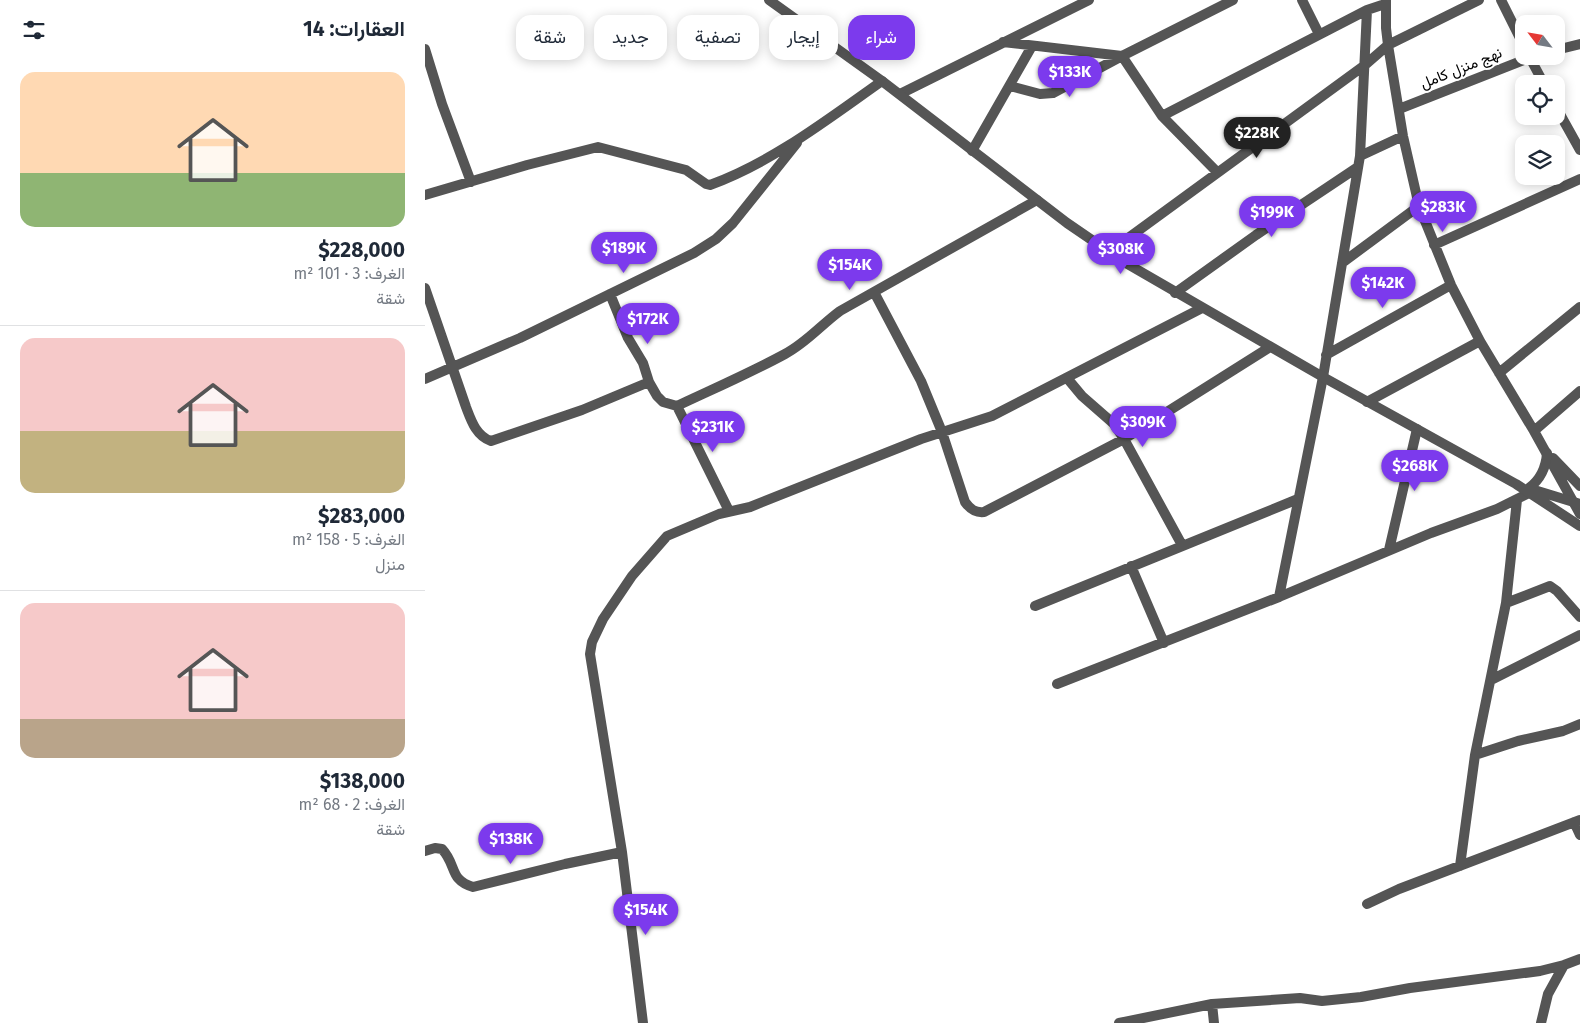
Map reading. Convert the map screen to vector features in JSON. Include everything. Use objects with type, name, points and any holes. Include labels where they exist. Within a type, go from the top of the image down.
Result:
[{"type":"street","points":[[769,0],[882,80],[972,151],[1109,252],[1270,347],[1516,484],[1532,491],[1576,503]]},
{"type":"street","points":[[899,94],[1089,0]]},
{"type":"street","points":[[1009,86],[1040,94],[1053,94],[1122,56],[1233,0]]},
{"type":"street","points":[[1302,0],[1319,34]]},
{"type":"street","points":[[1109,252],[1365,65],[1388,45],[1479,0]]},
{"type":"street","points":[[1501,0],[1515,28]]},
{"type":"street","points":[[1162,116],[1319,34],[1385,2],[1388,45],[1403,136],[1419,206],[1451,285],[1480,341],[1576,503],[1580,514]]},
{"type":"street","points":[[1279,596],[1323,377],[1360,156],[1367,10]]},
{"type":"street","points":[[1003,42],[1122,56],[1162,116],[1217,172]]},
{"type":"street","points":[[1565,48],[1580,44]]},
{"type":"street","points":[[972,151],[1033,46]]},
{"type":"street","points":[[425,49],[442,104],[471,182]]},
{"type":"street","name":"نهج منزل كامل","points":[[1399,109],[1515,63]]},
{"type":"street","points":[[425,195],[527,165],[598,147],[686,170],[706,184],[710,184],[746,169],[801,138],[882,80]]},
{"type":"street","points":[[1565,123],[1580,150]]},
{"type":"street","points":[[1360,156],[1403,136]]},
{"type":"street","points":[[425,379],[520,338],[694,254],[716,239],[738,216],[801,138]]},
{"type":"street","points":[[1175,292],[1358,167]]},
{"type":"street","points":[[1434,245],[1580,179]]},
{"type":"street","points":[[610,294],[628,338],[643,363],[649,382],[663,402],[677,406],[786,354],[803,343],[821,325],[840,311],[1037,200]]},
{"type":"street","points":[[1342,263],[1419,206]]},
{"type":"street","points":[[1326,355],[1451,285]]},
{"type":"street","points":[[425,288],[451,368],[474,426],[481,435],[491,441],[582,410],[649,382]]},
{"type":"street","points":[[874,292],[921,381],[942,432],[965,502],[969,508],[979,512],[984,512],[1125,439],[1270,347]]},
{"type":"street","points":[[1499,373],[1580,307]]},
{"type":"street","points":[[643,1023],[622,852],[590,654],[592,642],[603,619],[632,576],[661,541],[672,533],[729,511],[750,507],[942,432],[992,416],[1202,308]]},
{"type":"street","points":[[1367,402],[1480,341]]},
{"type":"street","points":[[1067,378],[1082,396],[1114,424],[1125,439],[1182,545]]},
{"type":"street","points":[[1534,431],[1580,391]]},
{"type":"street","points":[[677,406],[706,468],[729,511]]},
{"type":"street","points":[[1389,550],[1417,429]]},
{"type":"street","points":[[1545,450],[1580,486]]},
{"type":"street","points":[[1057,684],[1164,643],[1389,550],[1517,500],[1532,491],[1543,472],[1546,464],[1545,450]]},
{"type":"street","points":[[1532,491],[1580,526]]},
{"type":"street","points":[[1035,606],[1298,499]]},
{"type":"street","points":[[1460,866],[1475,755],[1506,603],[1517,500]]},
{"type":"street","points":[[1131,566],[1164,643]]},
{"type":"street","points":[[1506,603],[1550,586],[1557,591],[1580,617]]},
{"type":"street","points":[[1491,680],[1580,634]]},
{"type":"street","points":[[1475,755],[1518,741],[1563,731],[1580,724]]},
{"type":"street","points":[[1367,904],[1399,889],[1577,821],[1580,835]]},
{"type":"street","points":[[425,851],[435,848],[442,849],[449,856],[457,879],[463,884],[473,887],[622,852]]},
{"type":"street","points":[[1119,1023],[1212,1004],[1300,998],[1322,1001],[1361,997],[1411,988],[1517,975],[1564,965],[1580,959]]},
{"type":"street","points":[[1541,1023],[1547,994],[1564,965]]},
{"type":"street","points":[[1212,1004],[1214,1023]]}]
